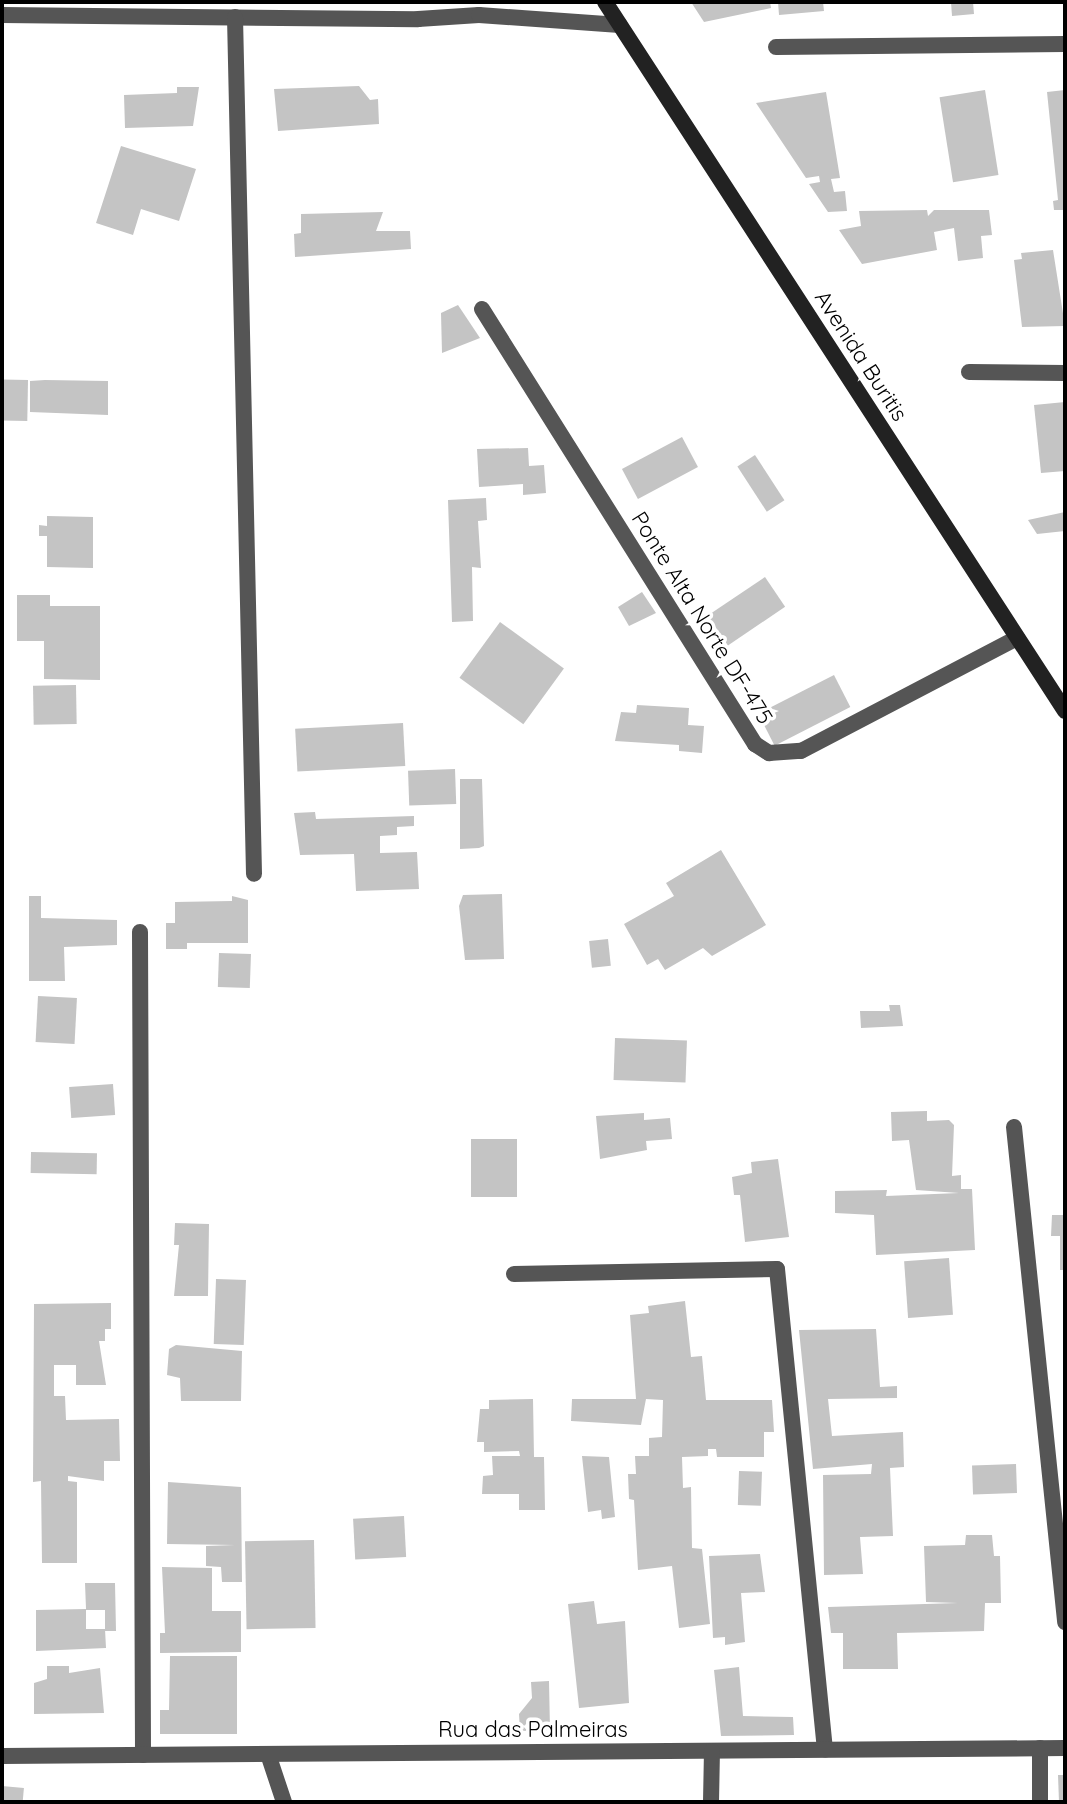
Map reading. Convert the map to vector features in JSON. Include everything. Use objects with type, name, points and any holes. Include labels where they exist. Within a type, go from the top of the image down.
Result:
[{"type":"street","name":"Avenida Buritis","points":[[605,2],[1065,711]]},
{"type":"street","points":[[2,15],[235,17],[482,8],[620,25]]},
{"type":"street","points":[[235,17],[254,874]]},
{"type":"street","points":[[776,47],[1065,44]]},
{"type":"street","name":"Ponte Alta Norte DF-475","points":[[482,309],[755,744],[769,753],[801,751],[1017,638]]},
{"type":"street","points":[[969,372],[1065,373]]},
{"type":"street","points":[[140,932],[143,1755]]},
{"type":"street","points":[[1014,1127],[1065,1622]]},
{"type":"street","points":[[514,1274],[777,1269],[825,1750]]},
{"type":"street","points":[[1040,1748],[1040,1802]]},
{"type":"street","name":"Rua das Palmeiras","points":[[2,1756],[1065,1748]]},
{"type":"street","points":[[711,1802],[712,1751]]},
{"type":"street","points":[[268,1754],[284,1802]]},
{"type":"building","points":[[691,2],[770,2],[771,8],[704,22]]},
{"type":"building","points":[[778,2],[823,2],[824,11],[779,15]]},
{"type":"building","points":[[951,2],[973,2],[974,14],[952,16]]},
{"type":"building","points":[[359,86],[370,100],[378,99],[379,124],[278,131],[274,89]]},
{"type":"building","points":[[177,87],[199,87],[193,126],[125,128],[124,95],[177,93]]},
{"type":"building","points":[[985,90],[998,175],[953,182],[940,97]]},
{"type":"building","points":[[1065,90],[1065,210],[1054,210],[1053,201],[1058,200],[1047,92]]},
{"type":"building","points":[[826,92],[840,178],[831,179],[834,192],[845,191],[847,211],[828,212],[809,184],[820,182],[819,176],[806,178],[756,103]]},
{"type":"building","points":[[121,146],[196,169],[179,221],[141,209],[133,235],[96,223]]},
{"type":"building","points":[[927,210],[928,216],[934,210],[989,210],[992,235],[981,236],[983,258],[958,261],[954,228],[934,232],[937,250],[862,264],[839,230],[861,226],[859,211]]},
{"type":"building","points":[[383,212],[376,231],[410,231],[411,249],[295,257],[294,234],[301,233],[301,214]]},
{"type":"building","points":[[1053,250],[1065,326],[1022,327],[1014,260],[1022,259],[1021,253]]},
{"type":"building","points":[[458,305],[480,338],[442,353],[441,313]]},
{"type":"building","points":[[2,380],[28,380],[27,421],[2,421]]},
{"type":"building","points":[[30,381],[108,381],[108,415],[30,412]]},
{"type":"building","points":[[1065,402],[1065,471],[1041,473],[1034,405]]},
{"type":"building","points":[[682,437],[698,467],[638,499],[622,469]]},
{"type":"building","points":[[528,448],[529,466],[544,465],[546,493],[523,495],[523,484],[479,487],[477,449]]},
{"type":"building","points":[[755,455],[784,500],[767,512],[737,466]]},
{"type":"building","points":[[486,498],[487,520],[478,521],[481,568],[472,567],[473,621],[452,622],[448,500]]},
{"type":"building","points":[[1065,512],[1065,531],[1037,534],[1028,520]]},
{"type":"building","points":[[47,516],[93,517],[93,568],[47,567],[47,536],[39,536],[39,525],[47,526]]},
{"type":"building","points":[[765,577],[785,607],[728,645],[708,616]]},
{"type":"building","points":[[642,592],[656,613],[629,626],[618,607]]},
{"type":"building","points":[[17,595],[50,595],[50,606],[100,606],[100,680],[44,679],[44,641],[17,641]]},
{"type":"building","points":[[500,622],[564,668],[523,724],[459,678]]},
{"type":"building","points":[[834,675],[850,707],[775,746],[758,714]]},
{"type":"building","points":[[76,685],[77,724],[34,725],[33,686]]},
{"type":"building","points":[[637,705],[689,708],[688,725],[704,726],[702,753],[679,751],[679,745],[615,741],[621,712],[636,713]]},
{"type":"building","points":[[403,723],[405,766],[297,772],[295,729]]},
{"type":"building","points":[[455,769],[456,804],[409,806],[408,771]]},
{"type":"building","points":[[460,779],[482,779],[484,846],[479,848],[460,849]]},
{"type":"building","points":[[315,812],[316,819],[414,816],[414,826],[397,827],[397,835],[380,836],[380,853],[417,852],[419,889],[356,891],[354,854],[300,855],[294,813]]},
{"type":"building","points":[[721,850],[766,925],[712,956],[703,948],[665,970],[658,959],[647,965],[624,924],[674,896],[666,883]]},
{"type":"building","points":[[502,894],[504,959],[465,960],[459,906],[463,895]]},
{"type":"building","points":[[29,896],[41,896],[41,918],[117,920],[117,945],[64,947],[65,981],[29,981]]},
{"type":"building","points":[[232,896],[248,900],[248,943],[187,943],[187,949],[166,949],[166,923],[175,923],[175,902],[232,901]]},
{"type":"building","points":[[608,939],[611,966],[592,968],[589,941]]},
{"type":"building","points":[[219,953],[251,954],[250,988],[218,987]]},
{"type":"building","points":[[38,996],[77,998],[75,1044],[36,1042]]},
{"type":"building","points":[[889,1005],[900,1005],[903,1026],[861,1028],[860,1011],[890,1011]]},
{"type":"building","points":[[615,1038],[687,1041],[685,1082],[614,1080]]},
{"type":"building","points":[[113,1084],[115,1115],[71,1118],[69,1087]]},
{"type":"building","points":[[927,1111],[927,1121],[949,1120],[954,1125],[952,1176],[961,1175],[961,1189],[972,1189],[975,1250],[876,1255],[874,1215],[835,1213],[835,1191],[887,1190],[886,1196],[959,1193],[916,1190],[909,1140],[892,1141],[891,1112]]},
{"type":"building","points":[[644,1113],[644,1120],[670,1118],[672,1139],[646,1141],[647,1150],[600,1159],[596,1116]]},
{"type":"building","points":[[471,1139],[517,1139],[517,1197],[471,1197]]},
{"type":"building","points":[[31,1152],[97,1153],[97,1174],[31,1173]]},
{"type":"building","points":[[778,1159],[789,1237],[745,1242],[740,1195],[734,1195],[732,1177],[752,1173],[751,1162]]},
{"type":"building","points":[[1052,1215],[1065,1215],[1065,1270],[1060,1270],[1060,1236],[1051,1236]]},
{"type":"building","points":[[175,1223],[209,1224],[208,1296],[174,1296],[179,1245],[174,1245]]},
{"type":"building","points":[[949,1258],[953,1315],[908,1318],[904,1261]]},
{"type":"building","points":[[216,1279],[246,1280],[244,1345],[214,1344]]},
{"type":"building","points":[[685,1301],[691,1357],[702,1356],[706,1400],[772,1400],[774,1432],[764,1432],[764,1457],[717,1457],[716,1449],[708,1449],[708,1456],[682,1457],[683,1488],[691,1487],[692,1548],[702,1549],[710,1624],[679,1628],[672,1566],[638,1570],[634,1500],[629,1499],[628,1474],[636,1474],[635,1456],[649,1456],[649,1438],[662,1437],[663,1400],[646,1399],[641,1425],[571,1421],[572,1399],[636,1399],[630,1315],[649,1313],[648,1306]]},
{"type":"building","points":[[111,1303],[111,1329],[105,1329],[105,1341],[99,1341],[106,1385],[76,1385],[76,1365],[54,1365],[54,1396],[65,1396],[66,1420],[119,1419],[120,1461],[104,1461],[104,1481],[68,1476],[68,1481],[77,1482],[77,1563],[42,1563],[41,1481],[33,1482],[34,1304]]},
{"type":"building","points":[[876,1329],[880,1387],[897,1386],[897,1398],[828,1399],[832,1436],[903,1432],[904,1467],[890,1468],[893,1536],[860,1537],[863,1574],[824,1575],[823,1475],[871,1474],[872,1464],[813,1469],[799,1330]]},
{"type":"building","points":[[176,1345],[242,1351],[241,1401],[181,1401],[180,1378],[167,1375],[169,1349]]},
{"type":"building","points":[[533,1399],[534,1457],[544,1457],[545,1510],[519,1510],[519,1494],[482,1494],[483,1476],[493,1475],[492,1456],[520,1456],[519,1451],[484,1452],[484,1442],[477,1442],[480,1409],[489,1409],[489,1400]]},
{"type":"building","points":[[582,1456],[609,1457],[615,1517],[602,1519],[601,1510],[588,1512]]},
{"type":"building","points":[[1016,1464],[1017,1493],[973,1495],[972,1466]]},
{"type":"building","points":[[739,1471],[762,1472],[761,1506],[738,1505]]},
{"type":"building","points":[[168,1482],[241,1487],[242,1582],[222,1582],[221,1567],[206,1566],[206,1546],[235,1545],[167,1544]]},
{"type":"building","points":[[404,1516],[406,1557],[355,1560],[353,1519]]},
{"type":"building","points":[[966,1535],[992,1535],[994,1556],[1000,1556],[1001,1603],[985,1603],[984,1631],[897,1633],[898,1669],[843,1669],[843,1633],[831,1633],[828,1607],[958,1603],[926,1602],[924,1546],[965,1545]]},
{"type":"building","points":[[314,1540],[316,1628],[247,1629],[245,1541]]},
{"type":"building","points":[[760,1554],[765,1592],[741,1593],[745,1642],[725,1645],[725,1637],[713,1638],[709,1556]]},
{"type":"building","points":[[162,1567],[212,1568],[212,1611],[241,1611],[241,1652],[160,1653],[160,1633],[165,1633]]},
{"type":"building","points":[[85,1583],[115,1583],[116,1631],[105,1631],[106,1648],[36,1651],[36,1610],[86,1609]],"holes":[[[86,1610],[105,1610],[105,1629],[86,1629]]]},
{"type":"building","points":[[594,1601],[597,1624],[625,1621],[629,1703],[579,1708],[568,1604]]},
{"type":"building","points":[[170,1656],[237,1656],[237,1734],[160,1734],[160,1710],[169,1710]]},
{"type":"building","points":[[47,1666],[69,1666],[69,1673],[100,1668],[104,1713],[34,1714],[34,1683],[47,1679]]},
{"type":"building","points":[[739,1667],[743,1716],[793,1717],[794,1735],[721,1736],[714,1670]]},
{"type":"building","points":[[549,1681],[550,1730],[520,1731],[519,1714],[532,1698],[531,1682]]},
{"type":"building","points":[[1058,1775],[1065,1775],[1065,1802],[1059,1802]]},
{"type":"building","points":[[2,1786],[24,1788],[23,1802],[2,1802]]}]
